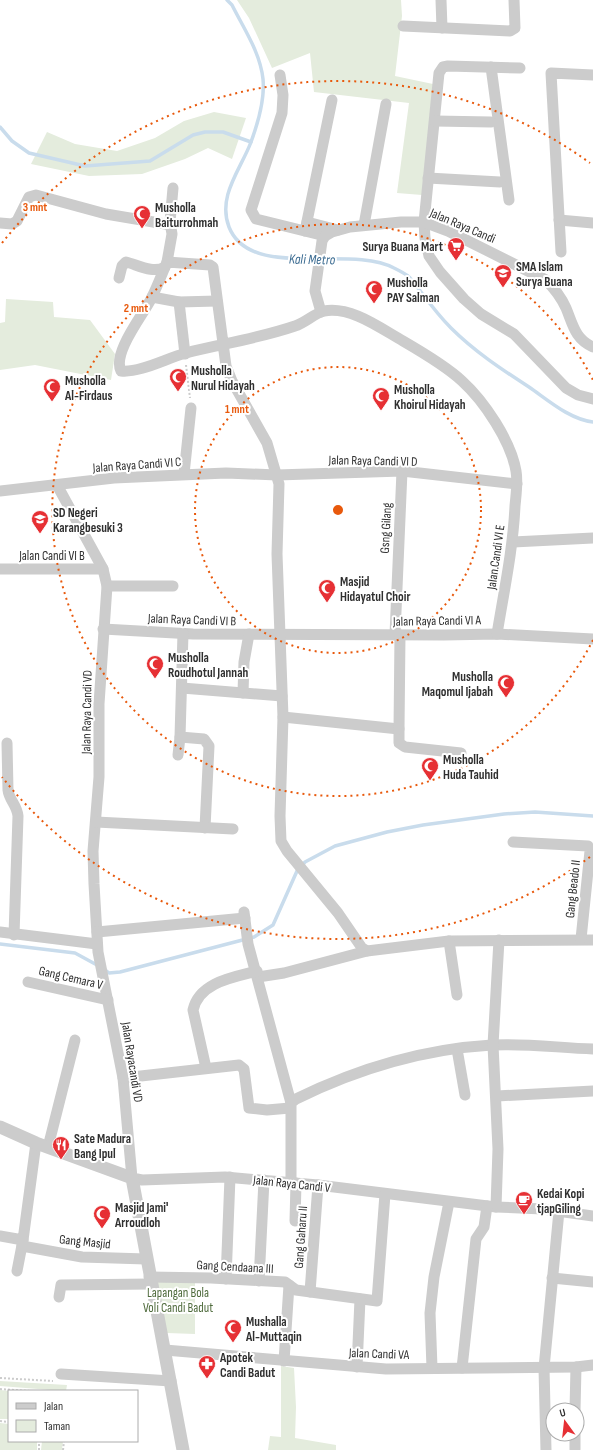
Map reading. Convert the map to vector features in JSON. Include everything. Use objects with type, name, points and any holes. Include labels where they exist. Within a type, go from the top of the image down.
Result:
[{"type":"street","points":[[441,0],[442,28]]},
{"type":"street","points":[[403,26],[510,31],[515,28],[514,0]]},
{"type":"street","points":[[520,68],[443,67],[439,73],[424,222],[425,238],[429,256],[440,272],[464,299],[481,314],[514,334],[566,388],[578,395],[593,399]]},
{"type":"street","points":[[491,67],[509,200]]},
{"type":"street","points":[[561,252],[550,73],[593,75]]},
{"type":"street","points":[[280,75],[283,95],[282,113],[251,210],[256,218],[338,230]]},
{"type":"street","points":[[306,226],[332,100]]},
{"type":"street","points":[[364,225],[386,104]]},
{"type":"street","points":[[434,121],[491,122]]},
{"type":"street","points":[[428,178],[500,182]]},
{"type":"street","points":[[173,188],[172,234],[166,264],[152,297],[125,342],[119,361],[121,371],[139,368],[185,354],[295,326],[321,312],[316,291],[316,280],[323,239],[306,226]]},
{"type":"street","points":[[0,222],[12,224],[16,221],[29,198],[36,195],[106,214],[171,225]]},
{"type":"street","points":[[559,220],[593,223]]},
{"type":"street","name":"Jalan Raya Candi","points":[[323,239],[338,230],[364,225],[401,222],[424,222],[448,231],[546,280],[558,293],[566,307],[575,332],[580,340],[593,347]]},
{"type":"street","points":[[119,278],[122,266],[126,262],[151,270],[166,264],[212,266],[226,366],[232,381],[267,443],[279,484],[277,554],[283,717],[280,816],[281,841],[294,860],[338,913],[362,948],[367,951]]},
{"type":"street","points":[[152,297],[179,302],[217,301]]},
{"type":"street","points":[[179,302],[185,354]]},
{"type":"street","name":"Jalan.Candi VI E","points":[[321,312],[334,310],[350,313],[416,348],[462,381],[484,408],[503,436],[513,459],[516,471],[516,484],[513,542],[497,634]]},
{"type":"street","points":[[184,474],[190,408]]},
{"type":"street","name":"Jalan Raya Candi VI D","points":[[277,475],[402,471],[516,484]]},
{"type":"street","name":"Gsng Gilang","points":[[399,730],[397,635],[402,471]]},
{"type":"street","name":"Jalan Raya Candi VI C","points":[[0,491],[114,478],[184,474],[277,475]]},
{"type":"street","name":"Jalan Raya Candi VD","points":[[57,485],[103,569],[107,586],[99,704],[99,777],[93,851],[98,948]]},
{"type":"street","points":[[513,542],[593,538]]},
{"type":"street","name":"Jalan Candi VI B","points":[[0,569],[103,569]]},
{"type":"street","points":[[107,586],[173,586]]},
{"type":"street","name":"Jalan Raya Candi VI B","points":[[103,629],[183,633],[281,634]]},
{"type":"street","points":[[178,755],[180,737],[183,633]]},
{"type":"street","points":[[243,693],[244,662],[249,634]]},
{"type":"street","name":"Jalan Raya Candi VI A","points":[[281,634],[497,634],[593,639]]},
{"type":"street","points":[[182,688],[282,696]]},
{"type":"street","points":[[283,717],[399,730],[399,742],[405,747],[460,753]]},
{"type":"street","points":[[180,737],[204,739],[209,746],[205,828]]},
{"type":"street","points":[[7,743],[8,790],[9,796],[15,805],[18,816],[14,935]]},
{"type":"street","points":[[96,822],[233,829]]},
{"type":"street","name":"Gang Beado II","points":[[513,842],[588,846],[590,851],[581,939]]},
{"type":"street","points":[[97,932],[245,915],[248,944],[258,974],[291,1105],[295,1221]]},
{"type":"street","points":[[0,932],[98,948]]},
{"type":"street","points":[[462,1368],[476,1239],[484,1227],[491,1207],[498,1149],[497,1096],[493,1045],[499,940]]},
{"type":"street","points":[[206,1068],[193,1010],[194,1003],[208,988],[217,982],[258,974],[284,973],[367,951],[449,941],[593,940]]},
{"type":"street","points":[[449,941],[457,995]]},
{"type":"street","name":"Jalan Rayacandi VD","points":[[98,948],[123,1078],[132,1178]]},
{"type":"street","name":"Gang Cemara V","points":[[28,982],[108,1000]]},
{"type":"street","points":[[17,1271],[42,1145],[75,1040]]},
{"type":"street","points":[[123,1078],[206,1068],[242,1066],[250,1108],[267,1110],[291,1105],[296,1098],[362,1070],[457,1049],[493,1045],[593,1049]]},
{"type":"street","points":[[457,1049],[465,1094]]},
{"type":"street","points":[[497,1096],[593,1092]]},
{"type":"street","name":"Jalan Raya Candi V","points":[[0,1126],[42,1145],[132,1178],[142,1180],[230,1177],[318,1185],[491,1207],[559,1211],[593,1216]]},
{"type":"street","points":[[226,1279],[230,1177]]},
{"type":"street","points":[[132,1178],[150,1281],[165,1350],[183,1450]]},
{"type":"street","points":[[259,1281],[264,1180]]},
{"type":"street","name":"Gang Gaharu II","points":[[310,1292],[318,1185]]},
{"type":"street","name":"Gang Cendaana III","points":[[59,1297],[61,1285],[226,1279],[285,1282],[296,1290],[376,1301],[385,1194]]},
{"type":"street","points":[[432,1368],[430,1313],[434,1277],[449,1202]]},
{"type":"street","points":[[546,1450],[544,1368],[559,1211]]},
{"type":"street","name":"Gang Masjid","points":[[0,1236],[22,1243],[82,1257],[146,1259]]},
{"type":"street","points":[[552,1278],[593,1282]]},
{"type":"street","points":[[284,1361],[289,1285]]},
{"type":"street","points":[[357,1367],[360,1299]]},
{"type":"street","name":"Jalan Candi VA","points":[[165,1350],[357,1367],[544,1368],[593,1365]]},
{"type":"street","points":[[576,1367],[576,1402]]},
{"type":"street","points":[[57,1378],[171,1381]]},
{"type":"path","points":[[185,354],[190,408]]},
{"type":"path","points":[[0,1378],[57,1378]]},
{"type":"path","points":[[0,1389],[16,1390]]},
{"type":"green space","points":[[237,0],[401,0],[402,16],[395,76],[433,84],[422,195],[397,193],[409,103],[314,92],[310,53],[272,68],[249,18]]},
{"type":"green space","points":[[214,112],[246,118],[232,159],[208,148],[185,159],[142,174],[89,176],[31,164],[47,132],[75,144],[117,151],[155,138],[184,121]]},
{"type":"green space","points":[[6,299],[53,302],[54,317],[90,320],[115,354],[111,380],[35,365],[0,370],[0,323],[5,322]]},
{"type":"green space","name":"Lapangan Bola Voli Candi Badut","points":[[155,1280],[195,1280],[195,1334],[167,1333]]},
{"type":"green space","points":[[281,1366],[294,1368],[296,1407],[295,1438],[336,1445],[336,1450],[268,1450],[270,1436],[281,1437]]},
{"type":"green space","points":[[0,1381],[67,1385],[66,1390],[0,1386]]},
{"type":"green space","points":[[0,1390],[8,1391],[8,1419],[0,1419]]},
{"type":"green space","points":[[0,1423],[8,1424],[8,1442],[37,1442],[37,1450],[0,1450]]},
{"type":"green space","points":[[42,1442],[63,1442],[62,1450],[41,1450]]},
{"type":"waterway","name":"Kali Metro","points":[[227,0],[232,5],[251,41],[259,59],[263,79],[262,103],[256,127],[247,152],[232,183],[226,204],[226,216],[229,227],[240,243],[257,253],[279,257],[303,259],[353,259],[375,262],[396,269],[410,278],[447,324],[478,352],[567,413],[593,422]]},
{"type":"waterway","points":[[0,127],[12,141],[29,153],[85,166],[150,161],[193,135],[205,132],[223,132],[251,142]]},
{"type":"waterway","points":[[104,969],[109,973],[120,972],[254,937],[273,925],[297,871],[305,862],[335,846],[387,832],[423,825],[504,814],[535,812],[593,816]]},
{"type":"waterway","points":[[0,944],[75,953],[97,965]]},
{"type":"place","name":"Musholla Baiturrohmah","points":[[142,229]]},
{"type":"place","name":"Surya Buana Mart","points":[[456,261]]},
{"type":"place","name":"SMA Islam Surya Buana","points":[[503,288]]},
{"type":"place","name":"Musholla PAY Salman","points":[[374,304]]},
{"type":"place","name":"Musholla Nurul Hidayah","points":[[178,392]]},
{"type":"place","name":"Musholla Al-Firdaus","points":[[52,402]]},
{"type":"place","name":"Musholla Khoirul Hidayah","points":[[381,411]]},
{"type":"place","name":"SD Negeri Karangbesuki 3","points":[[40,534]]},
{"type":"place","name":"Masjid Hidayatul Choir","points":[[327,603]]},
{"type":"place","name":"Musholla Roudhotul Jannah","points":[[155,679]]},
{"type":"place","name":"Musholla Maqomul Ijabah","points":[[506,698]]},
{"type":"place","name":"Musholla Huda Tauhid","points":[[430,781]]},
{"type":"place","name":"Sate Madura Bang Ipul","points":[[61,1160]]},
{"type":"place","name":"Kedai Kopi tjapGiling","points":[[524,1215]]},
{"type":"place","name":"Masjid Jami' Arroudloh","points":[[102,1229]]},
{"type":"place","name":"Mushalla Al-Muttaqin","points":[[233,1343]]},
{"type":"place","name":"Apotek Candi Badut","points":[[207,1379]]}]
